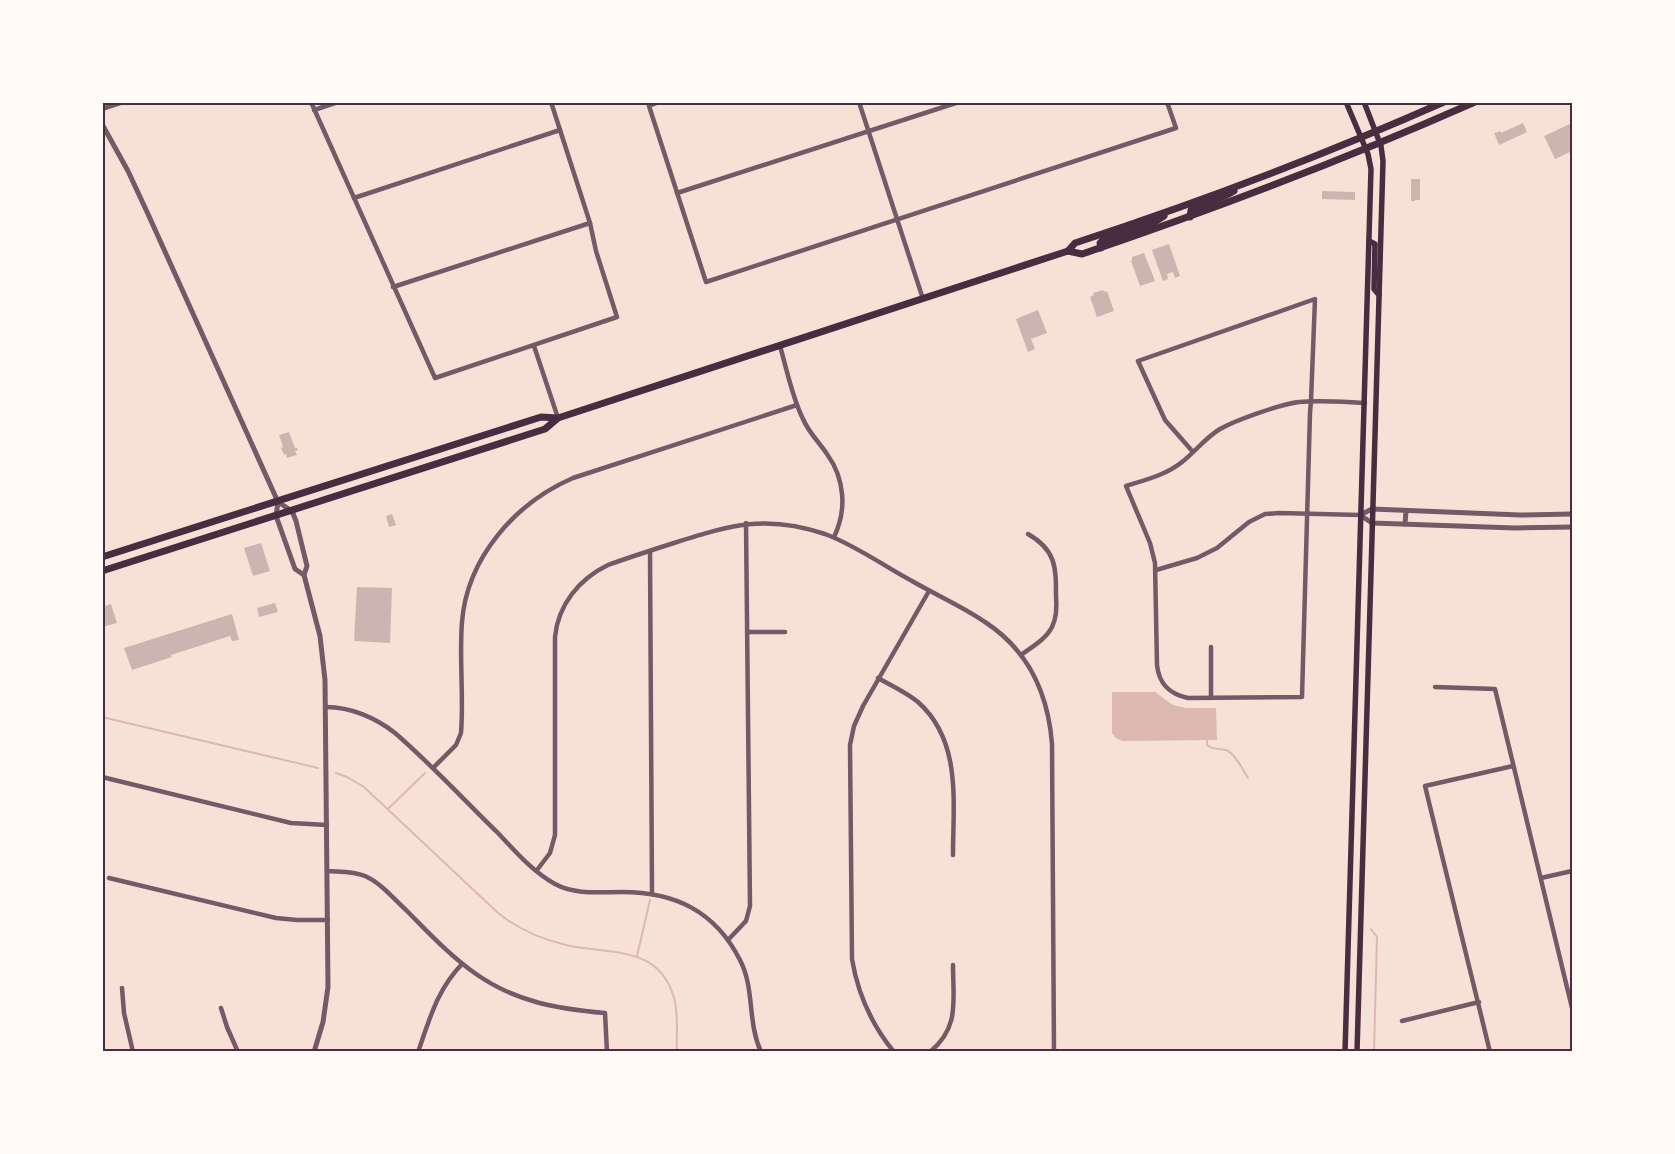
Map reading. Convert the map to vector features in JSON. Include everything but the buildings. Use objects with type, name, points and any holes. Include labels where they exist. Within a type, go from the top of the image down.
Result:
[{"type":"main road","points":[[1345,1052],[1371,169],[1366,150],[1346,102]]},
{"type":"main road","points":[[1357,1052],[1383,161],[1381,143],[1364,102]]},
{"type":"main road","points":[[1068,251],[1075,243],[1242,185],[1376,132],[1444,102]]},
{"type":"main road","points":[[102,557],[541,417],[558,418],[1068,251],[1082,254],[1102,248],[1261,191],[1366,150],[1475,102]]},
{"type":"main road","points":[[1257,179],[1261,191]]},
{"type":"main road","points":[[1190,217],[1191,210],[1194,208],[1225,196],[1242,185]]},
{"type":"main road","points":[[1102,248],[1100,243],[1103,240],[1153,223],[1175,209]]},
{"type":"main road","points":[[1369,241],[1375,244],[1374,290],[1379,295]]},
{"type":"main road","points":[[102,571],[545,429],[558,418]]},
{"type":"main road","points":[[1357,630],[1368,631]]},
{"type":"main road","points":[[1351,806],[1363,807]]},
{"type":"main road","points":[[1348,982],[1359,983]]},
{"type":"street","points":[[102,109],[123,102]]},
{"type":"street","points":[[311,102],[435,378],[617,317],[552,102]]},
{"type":"street","points":[[314,110],[338,102]]},
{"type":"street","points":[[659,102],[649,106],[706,282],[1176,128],[1167,102]]},
{"type":"street","points":[[859,102],[923,299]]},
{"type":"street","points":[[677,193],[959,102]]},
{"type":"street","points":[[102,124],[120,155],[140,197],[278,502],[276,516],[295,569],[304,575]]},
{"type":"street","points":[[354,198],[560,130]]},
{"type":"street","points":[[393,287],[590,223]]},
{"type":"street","points":[[1194,452],[1166,420],[1138,361],[1315,299],[1311,401],[1307,514],[1302,697],[1188,698],[1177,695],[1167,689],[1159,679],[1157,665],[1156,570],[1150,543],[1126,486],[1166,472],[1194,452],[1210,435],[1234,422],[1287,404],[1311,401],[1365,403]]},
{"type":"street","points":[[534,346],[558,418]]},
{"type":"street","points":[[780,346],[797,405],[807,428],[832,461],[840,481],[842,512],[834,537]]},
{"type":"street","points":[[433,768],[456,745],[461,733],[461,630],[463,610],[468,592],[490,546],[516,514],[544,493],[573,478],[797,405]]},
{"type":"street","points":[[278,502],[292,511],[307,566],[304,575],[322,649],[326,707],[327,1002],[314,1052]]},
{"type":"street","points":[[1156,570],[1196,558],[1217,548],[1249,522],[1260,516],[1272,513],[1360,515],[1372,509],[1551,515],[1572,514]]},
{"type":"street","points":[[1405,524],[1406,510]]},
{"type":"street","points":[[1360,515],[1372,523],[1572,527]]},
{"type":"street","points":[[1551,515],[1551,528]]},
{"type":"street","points":[[537,870],[550,853],[556,831],[556,628],[572,593],[590,576],[608,565],[720,528],[746,523],[767,522],[794,525],[834,537],[997,630],[1021,655],[1033,673],[1042,692],[1050,726],[1054,1052]]},
{"type":"street","points":[[728,940],[746,921],[750,906],[746,523]]},
{"type":"street","points":[[1021,655],[1046,635],[1052,626],[1057,611],[1054,562],[1044,545],[1028,534]]},
{"type":"street","points":[[650,551],[652,894]]},
{"type":"street","points":[[894,1052],[877,1030],[860,993],[852,959],[850,745],[858,716],[929,591]]},
{"type":"street","points":[[747,632],[785,632]]},
{"type":"street","points":[[1211,698],[1212,647]]},
{"type":"street","points":[[878,678],[918,702],[932,718],[943,737],[952,768],[953,855]]},
{"type":"street","points":[[1435,687],[1495,689],[1572,1008]]},
{"type":"street","points":[[326,707],[352,711],[380,723],[401,738],[537,870],[553,883],[579,891],[652,894],[672,899],[695,910],[715,925],[728,940],[742,962],[750,990],[753,1028],[761,1052]]},
{"type":"street","points":[[1490,1052],[1425,786],[1513,766]]},
{"type":"street","points":[[102,777],[291,823],[327,825]]},
{"type":"street","points":[[327,871],[358,874],[370,879],[387,892],[462,964],[503,990],[526,1000],[567,1010],[606,1013],[607,1052]]},
{"type":"street","points":[[1541,878],[1572,871]]},
{"type":"street","points":[[108,878],[276,918],[328,920]]},
{"type":"street","points":[[418,1052],[436,1000],[449,979],[462,964]]},
{"type":"street","points":[[930,1052],[944,1038],[952,1020],[953,965]]},
{"type":"street","points":[[122,988],[124,1014],[133,1052]]},
{"type":"street","points":[[1402,1020],[1479,1002]]},
{"type":"street","points":[[221,1008],[238,1052]]},
{"type":"shaded area","points":[[1112,692],[1155,692],[1173,705],[1186,708],[1216,708],[1217,740],[1122,741],[1112,733]]},
{"type":"waterway","points":[[102,717],[318,768]]},
{"type":"waterway","points":[[1207,740],[1209,747],[1226,750],[1233,755],[1248,778]]},
{"type":"waterway","points":[[336,773],[364,787],[497,912],[513,923],[547,940],[582,948],[630,955],[644,960],[657,968],[667,981],[676,1004],[677,1052]]},
{"type":"waterway","points":[[389,808],[425,773]]},
{"type":"waterway","points":[[637,956],[650,900]]},
{"type":"waterway","points":[[1371,929],[1377,937],[1374,1052]]}]
